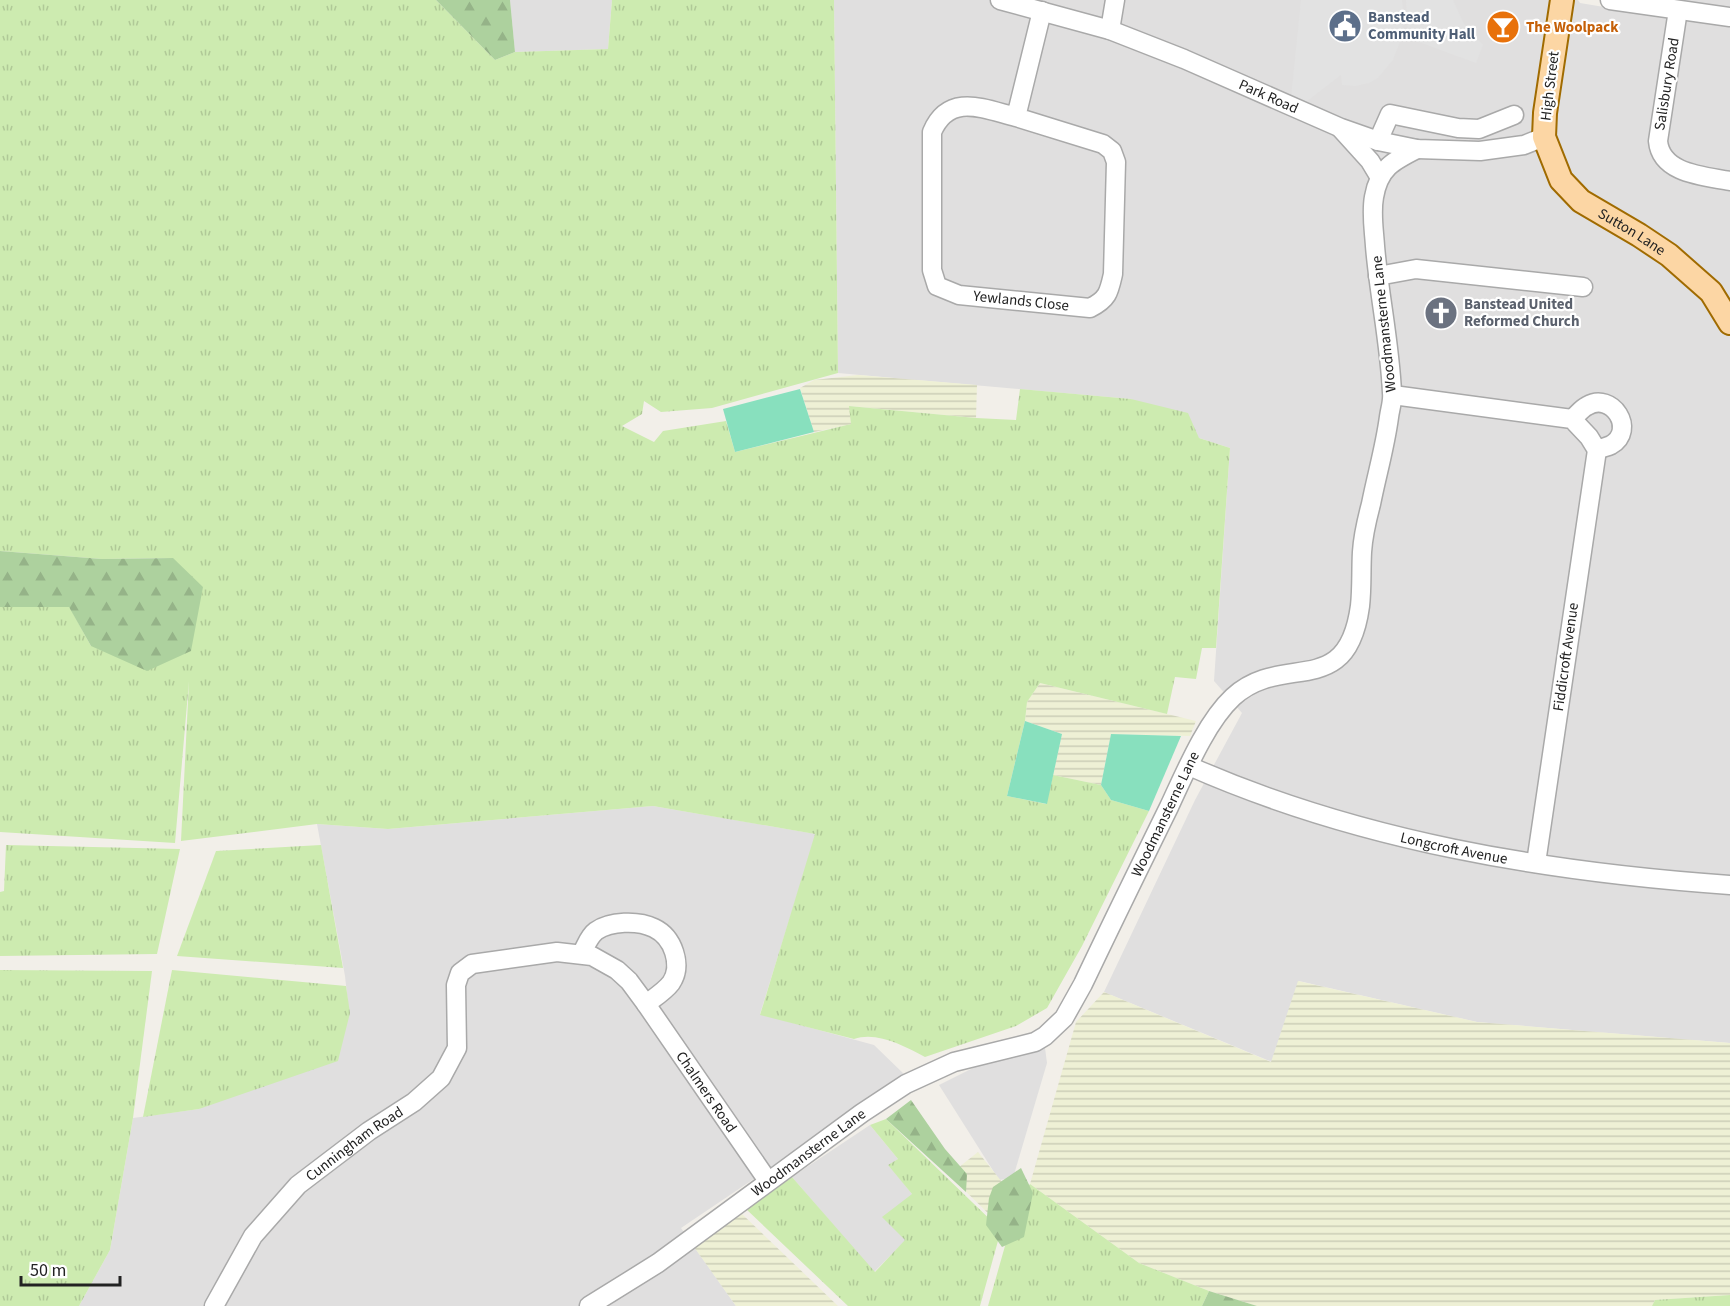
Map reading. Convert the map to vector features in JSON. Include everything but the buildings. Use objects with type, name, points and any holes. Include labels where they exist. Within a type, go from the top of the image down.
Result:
[{"type":"main road","name":"High Street","points":[[1544,137],[1545,113],[1562,0]]},
{"type":"main road","name":"Sutton Lane","points":[[1544,137],[1560,180],[1581,201],[1669,255],[1711,292],[1730,323]]},
{"type":"street","name":"Park Road","points":[[1000,0],[1110,30],[1184,59],[1341,128],[1378,141],[1417,149],[1480,152],[1524,145],[1544,137]]},
{"type":"street","points":[[1110,30],[1115,0]]},
{"type":"street","points":[[1610,0],[1730,17]]},
{"type":"street","name":"Salisbury Road","points":[[1678,10],[1658,141],[1659,149],[1664,159],[1688,173],[1730,181]]},
{"type":"street","points":[[1016,117],[1042,11]]},
{"type":"street","name":"Yewlands Close","points":[[963,106],[974,106],[1016,117],[1103,144],[1112,151],[1116,162],[1113,274],[1109,291],[1103,302],[1090,308],[959,295],[938,286],[932,270],[930,153],[932,132],[936,121],[952,108],[963,106]]},
{"type":"street","points":[[1378,141],[1390,114],[1458,128],[1479,129],[1514,115]]},
{"type":"street","points":[[1341,128],[1370,161],[1379,176],[1397,159],[1417,149]]},
{"type":"street","points":[[1479,129],[1480,152]]},
{"type":"street","name":"Woodmansterne Lane","points":[[589,1306],[658,1263],[862,1113],[906,1084],[954,1062],[1035,1042],[1054,1029],[1064,1018],[1083,984],[1189,766],[1223,707],[1247,686],[1260,680],[1302,673],[1327,665],[1349,646],[1355,634],[1360,605],[1362,549],[1384,451],[1393,395],[1378,276],[1373,211],[1379,176]]},
{"type":"street","points":[[1378,276],[1416,269],[1583,287]]},
{"type":"street","points":[[1393,395],[1572,419],[1589,437],[1597,450],[1612,444],[1620,435],[1623,422],[1617,410],[1608,404],[1598,403],[1587,406],[1572,419]]},
{"type":"street","name":"Fiddicroft Avenue","points":[[1536,863],[1597,450]]},
{"type":"street","name":"Longcroft Avenue","points":[[1189,766],[1264,797],[1361,827],[1450,848],[1536,863],[1674,881],[1730,885]]},
{"type":"street","points":[[581,954],[589,937],[605,927],[623,923],[655,928],[668,941],[677,957],[676,972],[671,983],[646,1004]]},
{"type":"street","name":"Chalmers Road","points":[[460,973],[472,964],[556,952],[592,957],[617,970],[629,981],[646,1004],[768,1181]]},
{"type":"street","name":"Cunningham Road","points":[[214,1306],[253,1236],[298,1185],[369,1131],[414,1102],[441,1078],[457,1048],[456,985],[460,973]]},
{"type":"shaded area","points":[[510,0],[612,0],[608,49],[515,52]]},
{"type":"shaded area","points":[[834,0],[1578,0],[1580,3],[1646,14],[1648,0],[1730,0],[1730,1043],[1477,1022],[1299,981],[1272,1062],[1104,992],[1195,800],[1242,713],[1214,681],[1230,448],[1199,438],[1131,399],[838,373]]},
{"type":"shaded area","points":[[1301,0],[1402,0],[1404,20],[1401,39],[1393,60],[1378,78],[1369,83],[1355,86],[1342,85],[1341,75],[1306,102],[1291,98]]},
{"type":"shaded area","points":[[1406,0],[1453,0],[1463,22],[1483,45],[1476,63],[1408,38]]},
{"type":"shaded area","points":[[653,806],[816,834],[760,1014],[874,1045],[906,1076],[681,1228],[736,1306],[79,1306],[110,1250],[133,1118],[199,1109],[349,1013],[345,976],[317,824],[388,829]]},
{"type":"shaded area","points":[[1045,1048],[1047,1063],[1013,1178],[999,1180],[939,1085],[979,1065]]},
{"type":"shaded area","points":[[870,1125],[898,1159],[889,1165],[912,1194],[906,1240],[874,1272],[792,1177]]},
{"type":"green space","points":[[0,0],[436,0],[495,60],[515,52],[608,49],[612,0],[834,0],[838,373],[712,408],[661,412],[644,401],[642,414],[622,426],[654,442],[663,431],[726,421],[735,452],[851,424],[849,406],[1016,420],[1020,389],[1131,399],[1188,413],[1199,438],[1230,448],[1216,648],[1202,648],[1196,679],[1175,677],[1167,714],[1040,683],[1027,702],[1025,721],[1007,796],[1046,804],[1053,775],[1101,785],[1111,800],[1149,811],[1082,946],[1047,1008],[1016,1026],[925,1057],[881,1038],[854,1039],[760,1015],[815,834],[653,806],[388,829],[317,824],[181,841],[189,681],[175,843],[0,832],[0,607],[69,606],[91,646],[173,558],[102,559],[0,551]]},
{"type":"green space","points":[[436,0],[510,0],[515,52],[495,60]]},
{"type":"green space","points":[[858,375],[977,385],[976,418],[850,406],[852,424],[814,432],[800,388],[814,380]]},
{"type":"green space","points":[[800,389],[814,432],[735,452],[723,409]]},
{"type":"green space","points":[[0,551],[102,559],[173,558],[203,587],[191,651],[147,671],[91,646],[69,607],[0,607]]},
{"type":"green space","points":[[1040,683],[1196,721],[1190,736],[1111,734],[1101,785],[1053,775],[1062,734],[1025,721],[1027,702]]},
{"type":"green space","points":[[1025,721],[1062,734],[1047,804],[1007,796]]},
{"type":"green space","points":[[1111,734],[1181,736],[1149,811],[1111,800],[1101,785]]},
{"type":"green space","points":[[6,845],[180,849],[157,954],[0,956],[0,892],[4,891]]},
{"type":"green space","points":[[321,845],[343,968],[177,956],[216,851]]},
{"type":"green space","points":[[0,970],[152,971],[133,1118],[110,1250],[79,1306],[0,1306]]},
{"type":"green space","points":[[172,970],[346,986],[350,1013],[338,1061],[199,1109],[143,1117]]},
{"type":"green space","points":[[1298,981],[1477,1022],[1730,1043],[1730,1295],[1655,1300],[1652,1306],[1257,1306],[1209,1291],[1139,1263],[1030,1184],[1076,1022],[1104,992],[1271,1062]]},
{"type":"green space","points":[[911,1100],[945,1149],[967,1174],[966,1192],[886,1119]]},
{"type":"green space","points":[[886,1119],[1001,1230],[980,1306],[848,1306],[746,1209],[792,1177],[875,1272],[905,1240],[882,1217],[912,1194],[888,1165],[898,1159],[870,1125]]},
{"type":"green space","points":[[978,1152],[1014,1197],[1003,1228],[949,1175]]},
{"type":"green space","points":[[1021,1168],[1033,1193],[1024,1237],[1002,1247],[986,1225],[989,1198],[993,1187]]},
{"type":"green space","points":[[1030,1184],[1139,1263],[1209,1291],[1202,1306],[988,1306],[1018,1200]]},
{"type":"green space","points":[[742,1214],[838,1306],[736,1306],[694,1247]]},
{"type":"green space","points":[[1209,1291],[1257,1306],[1202,1306]]},
{"type":"green space","points":[[1730,1295],[1730,1306],[1652,1306],[1655,1300]]},
{"type":"place","name":"Banstead Community Hall","points":[[1345,26]]},
{"type":"place","name":"The Woolpack","points":[[1503,27]]},
{"type":"place","name":"Banstead United Reformed Church","points":[[1441,313]]}]
